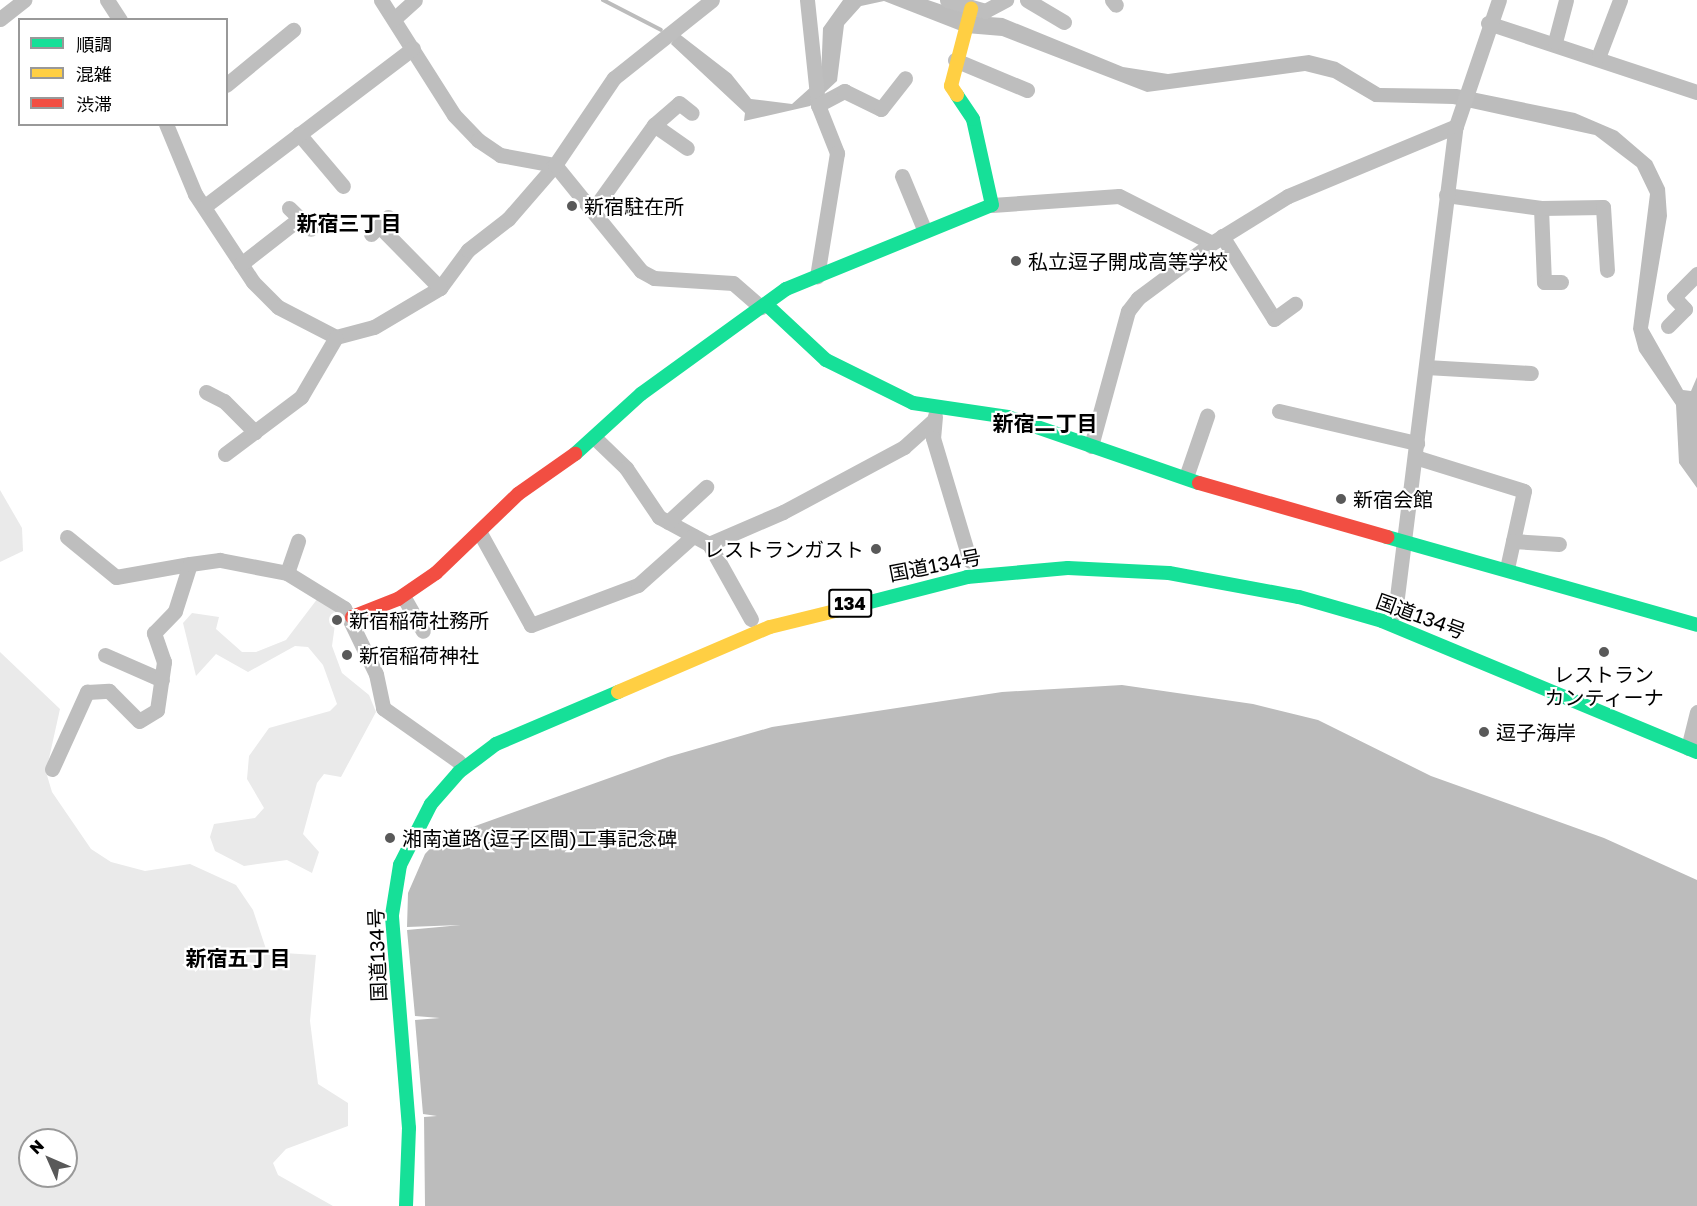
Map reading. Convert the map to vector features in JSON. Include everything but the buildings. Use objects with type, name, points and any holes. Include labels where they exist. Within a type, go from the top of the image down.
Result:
[{"type":"main road","points":[[352,617],[403,596],[480,533],[518,494],[596,439],[641,394],[786,290],[924,229],[992,205],[973,119],[951,86],[955,60],[970,11]]},
{"type":"main road","points":[[764,306],[813,351],[841,369],[935,416],[1008,417],[1185,477],[1408,539],[1697,625]]},
{"type":"main road","name":"国道134号","points":[[406,1206],[409,1128],[392,915],[400,865],[427,811],[459,772],[496,744],[770,627],[967,577],[1068,568],[1169,573],[1299,597],[1382,621],[1692,750]]},
{"type":"street","points":[[0,19],[24,0]]},
{"type":"street","points":[[107,0],[119,18]]},
{"type":"street","points":[[381,0],[454,115],[478,140],[500,155],[555,165],[640,271],[654,278],[733,283],[764,306]]},
{"type":"street","points":[[394,19],[416,0]]},
{"type":"street","points":[[171,127],[205,206],[241,264],[278,307],[336,337],[374,327],[440,288],[468,250],[507,219],[555,165],[614,78],[712,0]]},
{"type":"street","points":[[807,0],[818,103],[837,153],[817,276]]},
{"type":"street","points":[[947,0],[970,11],[985,11],[1006,0]]},
{"type":"street","points":[[1027,0],[1064,22]]},
{"type":"street","points":[[1395,613],[1408,539],[1416,450],[1446,195],[1459,108],[1488,23],[1499,0]]},
{"type":"street","points":[[1555,42],[1566,0]]},
{"type":"street","points":[[1599,56],[1620,0]]},
{"type":"street","points":[[1488,23],[1599,56],[1697,92]]},
{"type":"street","points":[[228,83],[293,30]]},
{"type":"street","points":[[205,206],[413,48]]},
{"type":"street","points":[[955,60],[1027,90]]},
{"type":"street","points":[[818,103],[844,91],[881,109],[904,78]]},
{"type":"street","points":[[593,210],[654,125],[679,103],[692,112]]},
{"type":"street","points":[[654,125],[687,148]]},
{"type":"street","points":[[1091,446],[1128,311],[1217,240],[1288,196],[1456,126]]},
{"type":"street","points":[[299,134],[343,186]]},
{"type":"street","points":[[902,176],[924,229]]},
{"type":"street","points":[[1446,195],[1541,208],[1603,207],[1607,270]]},
{"type":"street","points":[[992,205],[1119,196],[1217,240],[1274,318],[1295,304]]},
{"type":"street","points":[[1541,208],[1544,282],[1561,282]]},
{"type":"street","points":[[241,264],[300,218]]},
{"type":"street","points":[[379,226],[440,288]]},
{"type":"street","points":[[1668,326],[1685,309],[1674,297],[1697,274]]},
{"type":"street","points":[[225,454],[301,398],[336,337]]},
{"type":"street","points":[[1426,367],[1532,373]]},
{"type":"street","points":[[206,392],[224,401],[255,432]]},
{"type":"street","points":[[1279,411],[1416,450],[1524,491],[1507,568]]},
{"type":"street","points":[[709,544],[783,512],[904,447],[935,416]]},
{"type":"street","points":[[935,416],[933,438],[970,561]]},
{"type":"street","points":[[1185,477],[1207,416]]},
{"type":"street","points":[[596,439],[668,522],[709,544],[751,619]]},
{"type":"street","points":[[668,522],[706,486]]},
{"type":"street","points":[[480,533],[531,625],[638,585],[693,536]]},
{"type":"street","points":[[67,537],[116,578],[190,564],[246,561],[307,581],[352,617],[376,674],[384,708],[458,761]]},
{"type":"street","points":[[287,573],[298,541]]},
{"type":"street","points":[[1513,541],[1559,544]]},
{"type":"street","points":[[52,769],[87,692],[109,691],[139,721],[157,710],[164,662],[154,633],[175,611],[190,564]]},
{"type":"street","points":[[403,596],[423,631]]},
{"type":"street","points":[[105,655],[162,680]]},
{"type":"street","points":[[1692,750],[1697,712]]},
{"type":"shaded area","points":[[843,0],[928,0],[975,16],[1003,18],[1123,67],[1168,74],[1309,55],[1337,62],[1380,88],[1457,89],[1575,113],[1617,131],[1652,161],[1665,188],[1667,216],[1648,328],[1683,390],[1691,391],[1697,377],[1697,488],[1679,463],[1676,405],[1639,351],[1633,329],[1650,194],[1637,167],[1595,135],[1453,104],[1374,102],[1333,78],[1305,71],[1147,92],[1002,36],[966,33],[884,1],[861,6],[844,25],[837,81],[810,106],[744,121],[745,113],[671,44],[678,33],[731,74],[751,99],[792,104],[821,78],[823,28]]},
{"type":"shaded area","points":[[0,490],[22,528],[23,551],[0,562]]},
{"type":"shaded area","points":[[318,598],[337,610],[332,646],[342,673],[369,695],[376,712],[341,777],[324,774],[317,783],[303,834],[319,852],[312,873],[287,860],[244,866],[215,851],[210,837],[214,824],[255,818],[264,808],[247,779],[249,756],[269,728],[330,711],[337,704],[323,665],[308,647],[295,646],[248,672],[216,654],[196,676],[183,623],[192,613],[219,617],[216,629],[242,652],[256,652],[286,640]]},
{"type":"shaded area","points":[[0,652],[60,709],[46,772],[52,792],[91,849],[111,862],[145,871],[190,864],[236,885],[253,910],[267,952],[316,955],[310,1021],[318,1084],[348,1103],[348,1126],[286,1149],[273,1163],[278,1175],[333,1206],[0,1206]]},
{"type":"shaded area","points":[[1122,685],[1253,704],[1318,720],[1431,776],[1604,838],[1697,880],[1697,1206],[425,1206],[424,1117],[437,1116],[423,1114],[415,1020],[440,1018],[415,1016],[407,930],[461,925],[407,927],[408,893],[425,854],[439,839],[668,757],[772,727],[1002,692]]},
{"type":"waterway","points":[[603,0],[661,30]]},
{"type":"traffic: fast","points":[[575,454],[641,394],[786,289],[992,205],[973,119],[957,95]]},
{"type":"traffic: fast","points":[[768,306],[826,360],[913,403],[1008,417],[1199,483]]},
{"type":"traffic: fast","points":[[1387,537],[1697,625]]},
{"type":"traffic: fast","points":[[835,611],[967,577],[1068,568],[1169,573],[1299,597],[1382,621],[1697,752]]},
{"type":"traffic: fast","points":[[406,1206],[409,1128],[392,915],[400,865],[431,804],[459,772],[496,744],[618,692]]},
{"type":"traffic: slow","points":[[957,95],[951,86],[971,9]]},
{"type":"traffic: slow","points":[[618,692],[770,627],[835,611]]},
{"type":"traffic: jam","points":[[352,617],[398,599],[436,573],[518,494],[575,454]]},
{"type":"traffic: jam","points":[[1199,483],[1387,537]]},
{"type":"place","name":"新宿駐在所","points":[[572,206]]},
{"type":"place","name":"私立逗子開成高等学校","points":[[1016,261]]},
{"type":"place","name":"新宿会館","points":[[1341,499]]},
{"type":"place","name":"レストランガスト","points":[[876,549]]},
{"type":"place","name":"新宿稲荷社務所","points":[[337,620]]},
{"type":"place","name":"レストラン カンティーナ","points":[[1604,652]]},
{"type":"place","name":"新宿稲荷神社","points":[[347,655]]},
{"type":"place","name":"逗子海岸","points":[[1484,732]]},
{"type":"place","name":"湘南道路(逗子区間)工事記念碑","points":[[390,838]]},
{"type":"district","name":"新宿三丁目","points":[[349,223]]},
{"type":"district","name":"新宿二丁目","points":[[1045,423]]},
{"type":"district","name":"新宿五丁目","points":[[238,958]]}]
